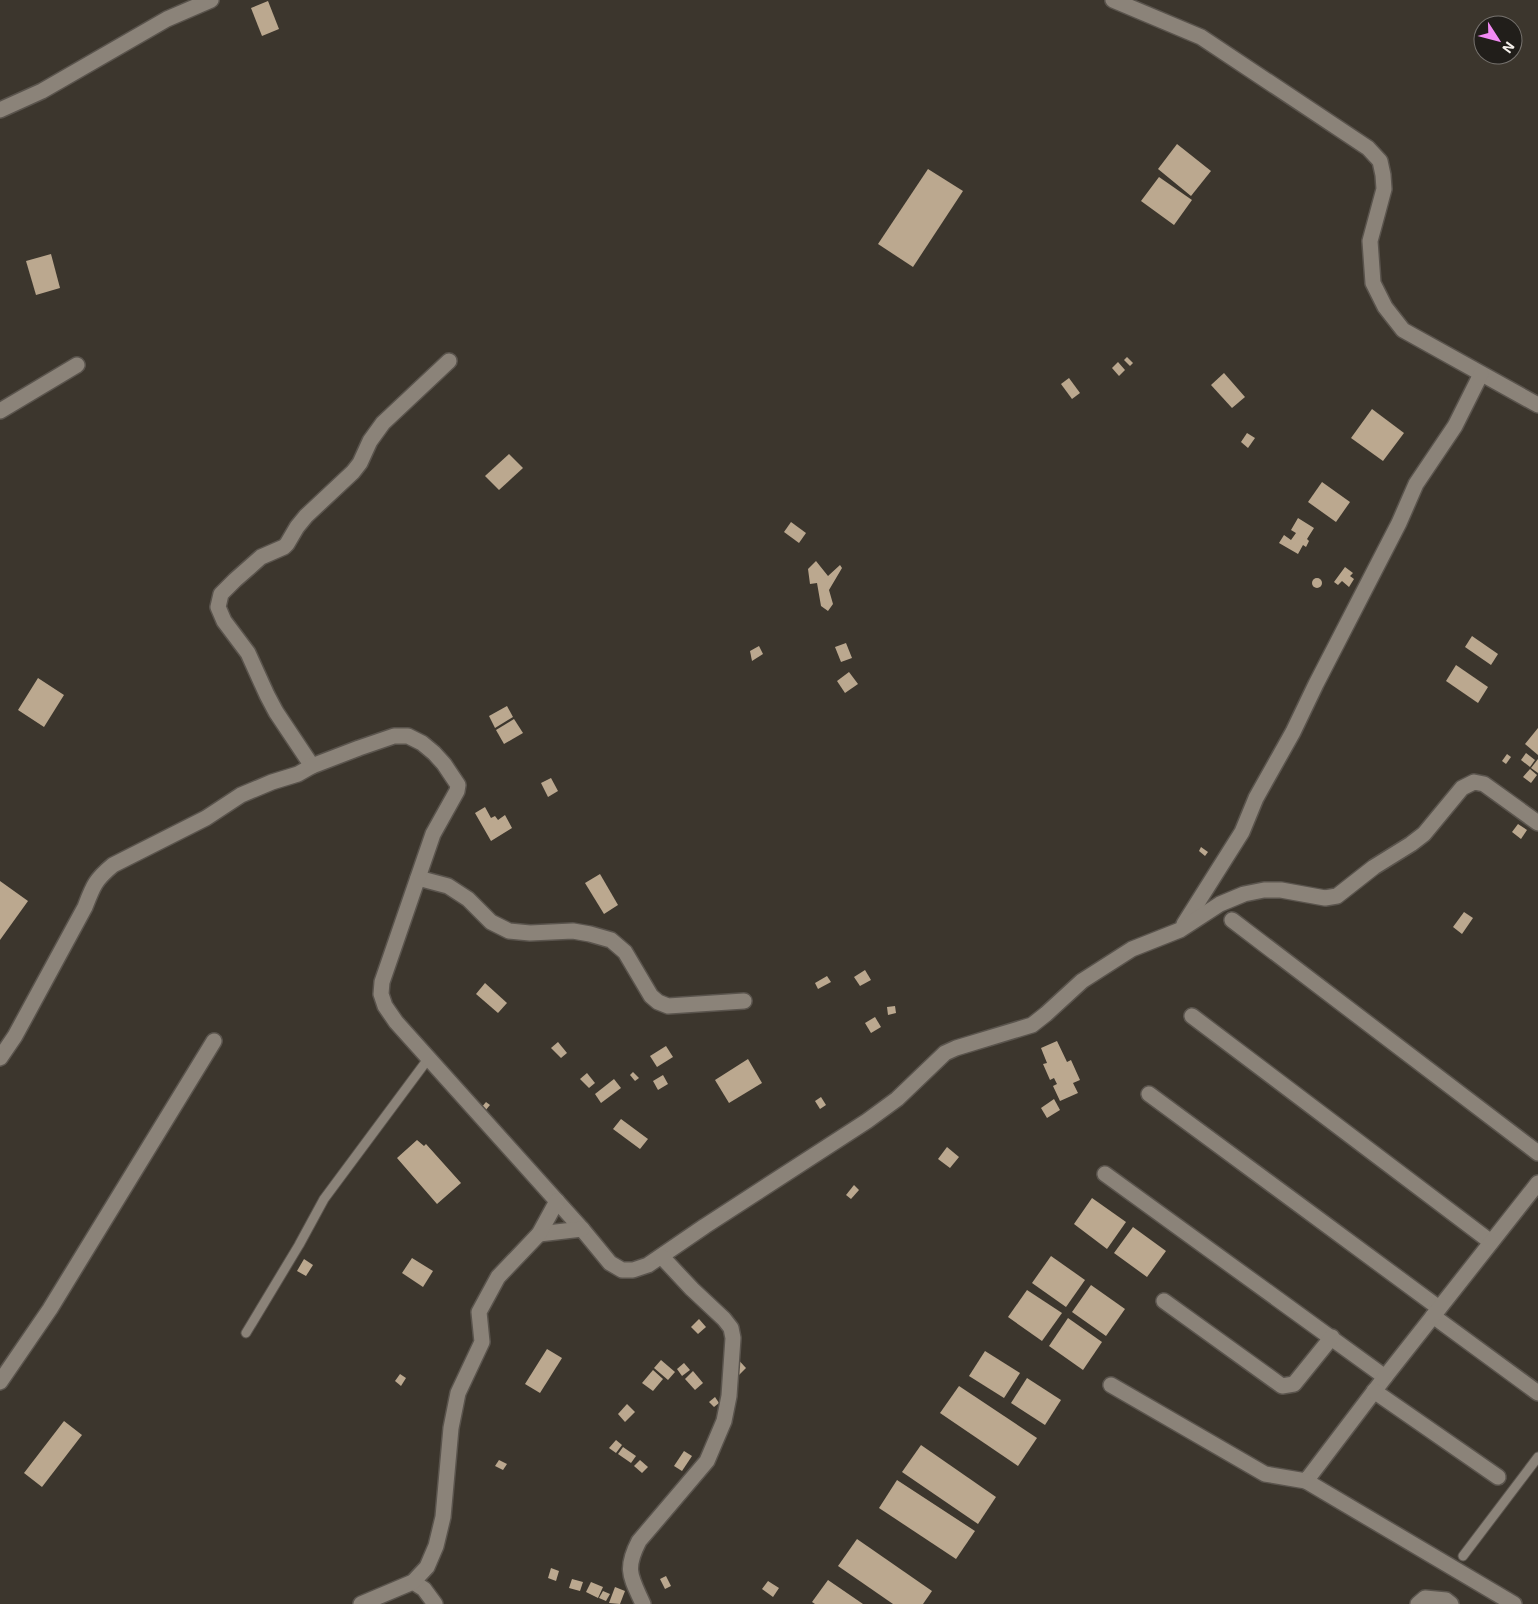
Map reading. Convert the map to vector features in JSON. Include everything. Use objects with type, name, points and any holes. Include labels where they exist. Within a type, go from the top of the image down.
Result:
[{"type":"street","points":[[0,110],[42,91],[168,19],[211,0]]},
{"type":"street","points":[[1114,0],[1201,36],[1368,148],[1380,161],[1384,189],[1370,241],[1373,283],[1385,307],[1403,330],[1538,405]]},
{"type":"street","points":[[312,766],[276,712],[248,653],[224,622],[218,607],[221,594],[261,557],[287,544],[306,516],[353,472],[360,463],[370,441],[383,423],[449,361]]},
{"type":"street","points":[[0,411],[77,365]]},
{"type":"street","points":[[1180,930],[1242,832],[1256,798],[1293,732],[1399,523],[1416,484],[1455,426],[1481,374]]},
{"type":"street","points":[[0,1058],[15,1036],[85,907],[93,885],[113,865],[206,818],[241,795],[298,774],[312,766],[394,736],[408,736],[422,743],[434,753],[458,785],[457,791],[433,834],[382,982],[381,994],[385,1006],[396,1022],[428,1059],[582,1229],[610,1263],[622,1270],[633,1270],[648,1265],[662,1257],[705,1226],[867,1121],[897,1099],[945,1053],[1032,1024],[1046,1014],[1082,981],[1124,954],[1180,930],[1220,904],[1244,894],[1264,890],[1281,890],[1325,898],[1337,896],[1374,867],[1424,834],[1462,788],[1474,782],[1484,784],[1538,823]]},
{"type":"street","points":[[418,878],[448,886],[468,899],[491,922],[509,931],[530,933],[573,931],[611,940],[626,952],[651,996],[658,1002],[668,1006],[744,1002]]},
{"type":"street","points":[[1232,920],[1538,1153]]},
{"type":"street","points":[[1192,1016],[1491,1242]]},
{"type":"street","points":[[0,1382],[50,1309],[214,1041]]},
{"type":"street","points":[[1149,1094],[1436,1312],[1538,1393]]},
{"type":"street","points":[[1105,1174],[1385,1376]]},
{"type":"street","points":[[1306,1481],[1385,1376],[1538,1183]]},
{"type":"street","points":[[361,1604],[413,1582],[427,1567],[436,1546],[443,1516],[451,1428],[458,1393],[482,1342],[479,1312],[498,1277],[539,1234],[556,1201]]},
{"type":"street","points":[[539,1234],[582,1229]]},
{"type":"street","points":[[643,1604],[630,1574],[633,1553],[639,1541],[706,1460],[714,1446],[724,1421],[729,1396],[733,1338],[731,1328],[724,1319],[662,1257]]},
{"type":"street","points":[[1164,1301],[1282,1386],[1294,1384],[1332,1337]]},
{"type":"street","points":[[1111,1385],[1265,1474],[1306,1481],[1514,1604]]},
{"type":"street","points":[[1374,1391],[1498,1477]]},
{"type":"street","points":[[413,1582],[424,1589],[434,1604]]},
{"type":"street","points":[[1418,1604],[1425,1598],[1446,1600],[1451,1604]]},
{"type":"lane","points":[[246,1333],[299,1246],[324,1199],[428,1059]]},
{"type":"lane","points":[[1463,1556],[1538,1457]]},
{"type":"building","points":[[268,1],[279,29],[262,36],[251,8]]},
{"type":"building","points":[[1177,144],[1211,171],[1191,196],[1158,169]]},
{"type":"building","points":[[928,169],[963,191],[913,267],[878,244]]},
{"type":"building","points":[[1159,177],[1192,200],[1174,225],[1141,201]]},
{"type":"building","points":[[51,254],[60,288],[36,295],[26,261]]},
{"type":"building","points":[[1127,357],[1133,363],[1130,366],[1124,360]]},
{"type":"building","points":[[1118,362],[1125,370],[1119,376],[1112,368]]},
{"type":"building","points":[[1224,373],[1245,397],[1232,408],[1211,385]]},
{"type":"building","points":[[1069,378],[1080,393],[1072,399],[1061,384]]},
{"type":"building","points":[[1372,409],[1404,433],[1383,461],[1351,438]]},
{"type":"building","points":[[1247,433],[1255,438],[1248,448],[1241,442]]},
{"type":"building","points":[[509,454],[523,468],[499,490],[485,476]]},
{"type":"building","points":[[1322,482],[1350,502],[1336,522],[1308,502]]},
{"type":"building","points":[[1298,518],[1314,528],[1307,539],[1309,541],[1306,547],[1303,545],[1298,554],[1279,543],[1284,535],[1291,540],[1296,533],[1291,530]]},
{"type":"building","points":[[791,522],[806,533],[799,543],[784,532]]},
{"type":"building","points":[[816,561],[828,576],[840,565],[842,568],[829,590],[833,604],[828,611],[821,606],[817,583],[810,584],[808,569]]},
{"type":"building","points":[[1345,567],[1353,573],[1350,576],[1354,579],[1349,587],[1342,581],[1338,585],[1334,582]]},
{"type":"building","points":[[1317,578],[1322,583],[1317,588],[1312,583]]},
{"type":"building","points":[[1472,636],[1498,654],[1491,665],[1465,647]]},
{"type":"building","points":[[846,643],[852,658],[841,662],[835,647]]},
{"type":"building","points":[[759,646],[763,654],[752,661],[750,651]]},
{"type":"building","points":[[1456,665],[1488,687],[1478,703],[1446,681]]},
{"type":"building","points":[[849,672],[858,684],[845,693],[837,681]]},
{"type":"building","points":[[38,678],[64,695],[44,727],[18,710]]},
{"type":"building","points":[[507,706],[513,717],[495,728],[489,716]]},
{"type":"building","points":[[514,719],[523,733],[504,744],[496,730]]},
{"type":"building","points":[[1538,728],[1538,755],[1525,744]]},
{"type":"building","points":[[1526,753],[1535,760],[1530,767],[1521,760]]},
{"type":"building","points":[[1507,754],[1511,757],[1506,764],[1502,761]]},
{"type":"building","points":[[1538,759],[1538,773],[1531,768]]},
{"type":"building","points":[[1530,769],[1537,775],[1531,783],[1523,777]]},
{"type":"building","points":[[551,778],[558,791],[548,797],[541,783]]},
{"type":"building","points":[[485,807],[491,818],[495,816],[498,820],[505,815],[512,828],[491,841],[475,813]]},
{"type":"building","points":[[1518,824],[1527,830],[1521,839],[1512,832]]},
{"type":"building","points":[[1201,847],[1208,852],[1205,856],[1199,851]]},
{"type":"building","points":[[600,874],[618,905],[604,914],[585,883]]},
{"type":"building","points":[[0,881],[28,901],[0,940]]},
{"type":"building","points":[[1464,912],[1473,918],[1462,934],[1453,927]]},
{"type":"building","points":[[865,970],[871,980],[860,986],[854,977]]},
{"type":"building","points":[[827,976],[831,982],[818,989],[815,983]]},
{"type":"building","points":[[485,983],[507,1003],[498,1013],[476,994]]},
{"type":"building","points":[[895,1006],[896,1013],[888,1015],[887,1007]]},
{"type":"building","points":[[875,1017],[881,1027],[871,1033],[865,1023]]},
{"type":"building","points":[[1057,1041],[1067,1062],[1071,1060],[1080,1080],[1073,1083],[1078,1093],[1060,1101],[1053,1086],[1057,1084],[1054,1078],[1050,1080],[1043,1064],[1047,1063],[1041,1048]]},
{"type":"building","points":[[558,1042],[567,1053],[561,1058],[551,1048]]},
{"type":"building","points":[[666,1046],[673,1057],[657,1067],[650,1056]]},
{"type":"building","points":[[748,1059],[762,1083],[729,1103],[715,1080]]},
{"type":"building","points":[[633,1072],[639,1078],[635,1081],[630,1075]]},
{"type":"building","points":[[587,1073],[595,1083],[589,1088],[580,1079]]},
{"type":"building","points":[[663,1075],[668,1084],[658,1090],[653,1081]]},
{"type":"building","points":[[614,1079],[621,1088],[601,1103],[595,1094]]},
{"type":"building","points":[[821,1097],[826,1105],[820,1109],[815,1101]]},
{"type":"building","points":[[1054,1099],[1060,1110],[1047,1118],[1041,1108]]},
{"type":"building","points":[[486,1102],[490,1105],[485,1111],[481,1108]]},
{"type":"building","points":[[621,1119],[648,1139],[640,1149],[613,1129]]},
{"type":"building","points":[[417,1140],[424,1146],[426,1144],[461,1183],[437,1204],[397,1158]]},
{"type":"building","points":[[947,1147],[959,1157],[950,1168],[938,1159]]},
{"type":"building","points":[[854,1185],[859,1190],[851,1199],[846,1195]]},
{"type":"building","points":[[1092,1198],[1126,1222],[1107,1249],[1074,1224]]},
{"type":"building","points":[[1133,1227],[1166,1251],[1147,1277],[1114,1253]]},
{"type":"building","points":[[1051,1256],[1085,1280],[1066,1307],[1032,1283]]},
{"type":"building","points":[[412,1258],[433,1271],[423,1287],[402,1273]]},
{"type":"building","points":[[304,1259],[313,1265],[306,1276],[297,1271]]},
{"type":"building","points":[[1091,1285],[1125,1309],[1106,1336],[1072,1312]]},
{"type":"building","points":[[1027,1290],[1062,1313],[1042,1341],[1008,1317]]},
{"type":"building","points":[[1068,1318],[1102,1342],[1083,1370],[1049,1346]]},
{"type":"building","points":[[699,1319],[706,1327],[698,1334],[691,1327]]},
{"type":"building","points":[[547,1349],[562,1358],[540,1393],[525,1384]]},
{"type":"building","points":[[985,1351],[1020,1373],[1004,1398],[969,1376]]},
{"type":"building","points":[[733,1354],[746,1368],[739,1375],[726,1361]]},
{"type":"building","points":[[661,1360],[675,1372],[668,1380],[654,1368]]},
{"type":"building","points":[[684,1363],[690,1370],[682,1376],[677,1369]]},
{"type":"building","points":[[653,1370],[663,1379],[653,1391],[642,1383]]},
{"type":"building","points":[[693,1371],[703,1383],[695,1390],[685,1379]]},
{"type":"building","points":[[400,1374],[406,1378],[401,1386],[395,1381]]},
{"type":"building","points":[[1027,1378],[1061,1400],[1045,1425],[1011,1403]]},
{"type":"building","points":[[959,1386],[1037,1438],[1018,1466],[940,1413]]},
{"type":"building","points":[[715,1397],[719,1403],[714,1407],[709,1402]]},
{"type":"building","points":[[627,1404],[635,1412],[625,1422],[618,1414]]},
{"type":"building","points":[[64,1421],[82,1435],[42,1487],[24,1473]]},
{"type":"building","points":[[616,1440],[622,1445],[616,1453],[609,1448]]},
{"type":"building","points":[[921,1445],[996,1497],[978,1524],[902,1472]]},
{"type":"building","points":[[623,1447],[636,1456],[631,1463],[618,1454]]},
{"type":"building","points":[[684,1451],[692,1456],[682,1471],[674,1466]]},
{"type":"building","points":[[499,1460],[507,1464],[503,1470],[495,1466]]},
{"type":"building","points":[[640,1460],[648,1467],[642,1473],[634,1466]]},
{"type":"building","points":[[897,1480],[975,1531],[956,1559],[879,1508]]},
{"type":"building","points":[[857,1539],[932,1591],[923,1604],[893,1604],[838,1566]]},
{"type":"building","points":[[551,1568],[559,1571],[556,1581],[548,1578]]},
{"type":"building","points":[[666,1576],[671,1586],[665,1589],[660,1579]]},
{"type":"building","points":[[572,1579],[583,1582],[580,1591],[569,1588]]},
{"type":"building","points":[[828,1580],[863,1604],[815,1604],[812,1602]]},
{"type":"building","points":[[768,1581],[779,1588],[773,1597],[762,1589]]},
{"type":"building","points":[[591,1582],[603,1587],[598,1598],[586,1592]]},
{"type":"building","points":[[615,1587],[625,1591],[620,1604],[609,1603]]},
{"type":"building","points":[[603,1591],[610,1594],[606,1601],[599,1598]]}]
